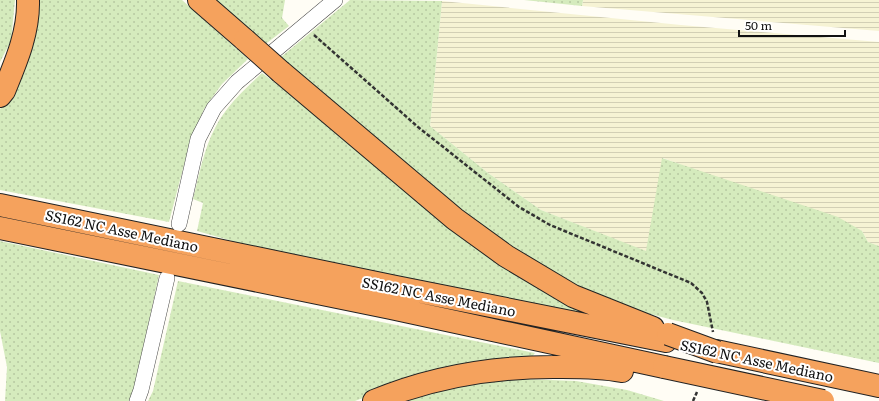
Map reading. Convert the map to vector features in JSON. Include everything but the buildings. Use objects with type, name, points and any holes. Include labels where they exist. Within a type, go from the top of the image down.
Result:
[{"type":"highway","points":[[0,96],[4,91],[19,54],[28,15],[28,0]]},
{"type":"highway","points":[[199,0],[281,72],[455,219],[506,256],[573,296],[667,337]]},
{"type":"highway","name":"SS162 NC Asse Mediano","points":[[0,205],[396,287],[715,346],[879,386]]},
{"type":"highway","name":"SS162 NC Asse Mediano","points":[[0,228],[391,308],[662,373],[824,401]]},
{"type":"highway","points":[[374,401],[432,381],[486,370],[539,366],[589,367],[662,373],[712,391],[770,401]]},
{"type":"street","points":[[179,224],[198,138],[214,108],[237,82],[335,0]]},
{"type":"street","points":[[137,401],[142,390],[167,278]]},
{"type":"path","points":[[304,26],[418,127],[519,207],[550,225],[691,283],[702,293],[707,302],[715,346]]},
{"type":"path","points":[[693,401],[698,391]]},
{"type":"shaded area","points":[[583,0],[879,0],[879,31],[582,6]]},
{"type":"shaded area","points":[[442,1],[681,25],[879,42],[879,246],[868,242],[862,231],[663,158],[647,252],[541,210],[488,173],[430,126]]},
{"type":"green space","points":[[0,0],[15,0],[11,41],[0,62]]},
{"type":"green space","points":[[35,0],[182,0],[248,59],[222,84],[204,109],[190,142],[169,222],[0,190],[0,109],[3,106]]},
{"type":"green space","points":[[209,0],[285,0],[282,18],[289,26],[263,46]]},
{"type":"green space","points":[[350,0],[442,1],[430,126],[488,173],[541,210],[646,251],[662,158],[838,217],[862,231],[868,242],[879,246],[879,363],[673,320],[639,311],[601,298],[541,269],[486,233],[323,99],[281,57]]},
{"type":"green space","points":[[524,0],[583,0],[582,6]]},
{"type":"green space","points":[[262,73],[591,313],[591,317],[250,246],[197,231],[203,203],[193,199],[208,143],[220,118],[243,91]]},
{"type":"green space","points":[[0,241],[159,275],[134,390],[129,401],[5,401],[7,367],[0,331]]},
{"type":"green space","points":[[178,281],[535,353],[532,357],[389,388],[355,401],[148,401],[153,391]]},
{"type":"green space","points":[[522,379],[576,381],[627,390],[664,401],[399,401],[455,385]]}]
